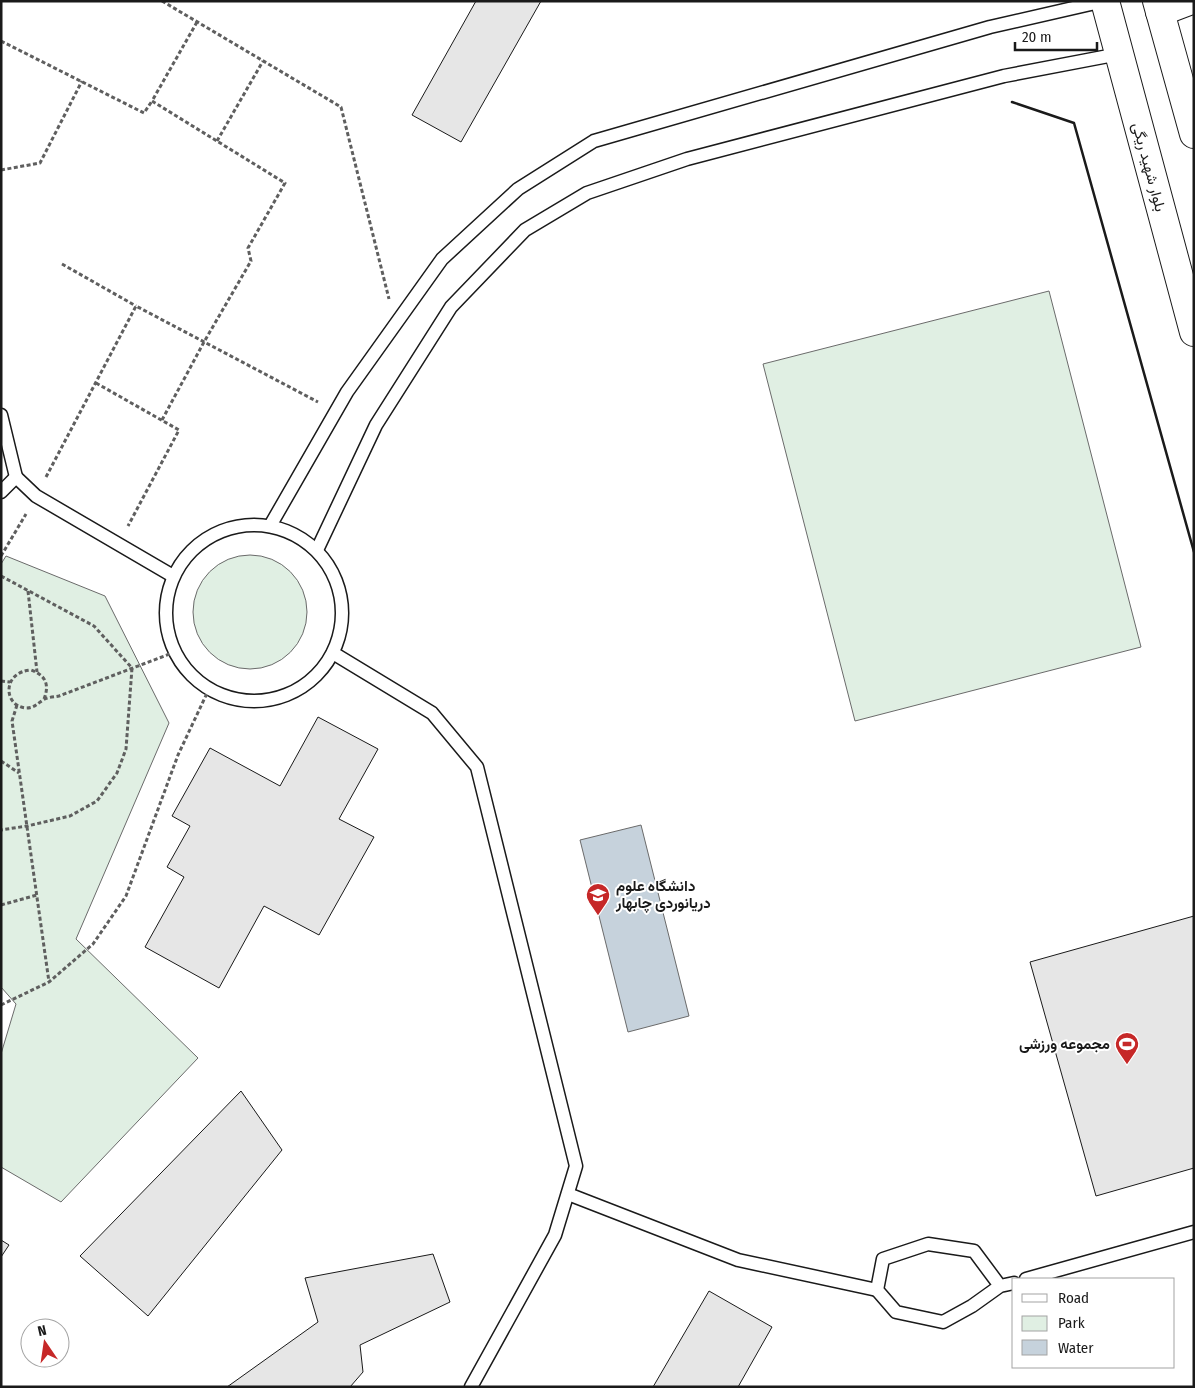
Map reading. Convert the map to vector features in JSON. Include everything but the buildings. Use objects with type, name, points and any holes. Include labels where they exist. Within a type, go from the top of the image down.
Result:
[{"type":"main road","name":"بلوار شهید ریگی","points":[[1104,1],[1194,332]]},
{"type":"main road","points":[[1189,1],[1158,7],[1194,134]]},
{"type":"lane","points":[[270,526],[347,392],[442,259],[518,189],[594,141],[990,27],[1104,1]]},
{"type":"lane","points":[[317,550],[376,425],[451,307],[525,230],[587,193],[687,159],[1004,76],[1119,54]]},
{"type":"lane","points":[[1,414],[16,477],[36,496],[173,576]]},
{"type":"lane","points":[[1,492],[16,477]]},
{"type":"lane","points":[[241,526],[270,526],[295,534],[317,550],[333,572],[342,599],[342,626],[333,653],[315,678],[290,695],[260,702],[229,699],[202,686],[180,664],[167,636],[165,606],[173,576],[190,552],[213,535],[241,526]]},
{"type":"lane","points":[[333,653],[432,713],[477,766],[576,1166],[556,1235],[471,1387]]},
{"type":"lane","points":[[568,1194],[738,1260],[877,1290],[896,1312],[943,1322],[972,1306],[1000,1286],[1012,1283]]},
{"type":"lane","points":[[1030,1278],[1194,1232]]},
{"type":"lane","points":[[877,1290],[883,1259],[928,1244],[974,1251],[1000,1286]]},
{"type":"path","points":[[162,1],[341,107],[395,324]]},
{"type":"path","points":[[1,40],[144,113],[197,22]]},
{"type":"path","points":[[217,141],[263,61]]},
{"type":"path","points":[[1,170],[40,163],[82,81]]},
{"type":"path","points":[[152,101],[285,183],[248,248],[252,261],[204,342],[162,420]]},
{"type":"path","points":[[62,264],[136,306],[336,412]]},
{"type":"path","points":[[1,556],[36,496],[136,306]]},
{"type":"path","points":[[96,383],[179,430],[118,544]]},
{"type":"path","points":[[1,576],[94,626],[132,668],[126,749],[116,774],[97,801],[70,816],[1,830]]},
{"type":"path","points":[[28,591],[37,672]]},
{"type":"path","points":[[44,699],[59,696],[175,652]]},
{"type":"path","points":[[24,670],[31,670],[42,676],[47,687],[47,693],[40,704],[23,708],[17,705],[9,695],[10,682],[18,673],[24,670]]},
{"type":"path","points":[[1,681],[10,682]]},
{"type":"path","points":[[1,1005],[49,982],[92,944],[126,896],[178,755],[209,689]]},
{"type":"path","points":[[17,705],[12,721],[49,982]]},
{"type":"path","points":[[1,761],[20,774]]},
{"type":"path","points":[[1,905],[37,896]]},
{"type":"green space","points":[[1049,291],[1141,647],[855,721],[763,364]]},
{"type":"green space","points":[[250,555],[272,559],[290,572],[303,590],[307,612],[303,634],[290,652],[272,665],[250,669],[228,665],[210,652],[197,634],[193,612],[197,590],[210,572],[228,559]]},
{"type":"green space","points":[[6,556],[105,596],[169,723],[76,939],[198,1058],[61,1202],[1,1167],[1,1054],[16,1004],[1,987],[1,564]]},
{"type":"water","points":[[641,825],[689,1016],[628,1032],[580,840]]},
{"type":"wall","points":[[1012,102],[1074,123],[1194,552]]},
{"type":"place","name":"دانشگاه علوم دریانوردی چابهار","points":[[598,916]]},
{"type":"place","name":"مجموعه ورزشی","points":[[1127,1065]]}]
